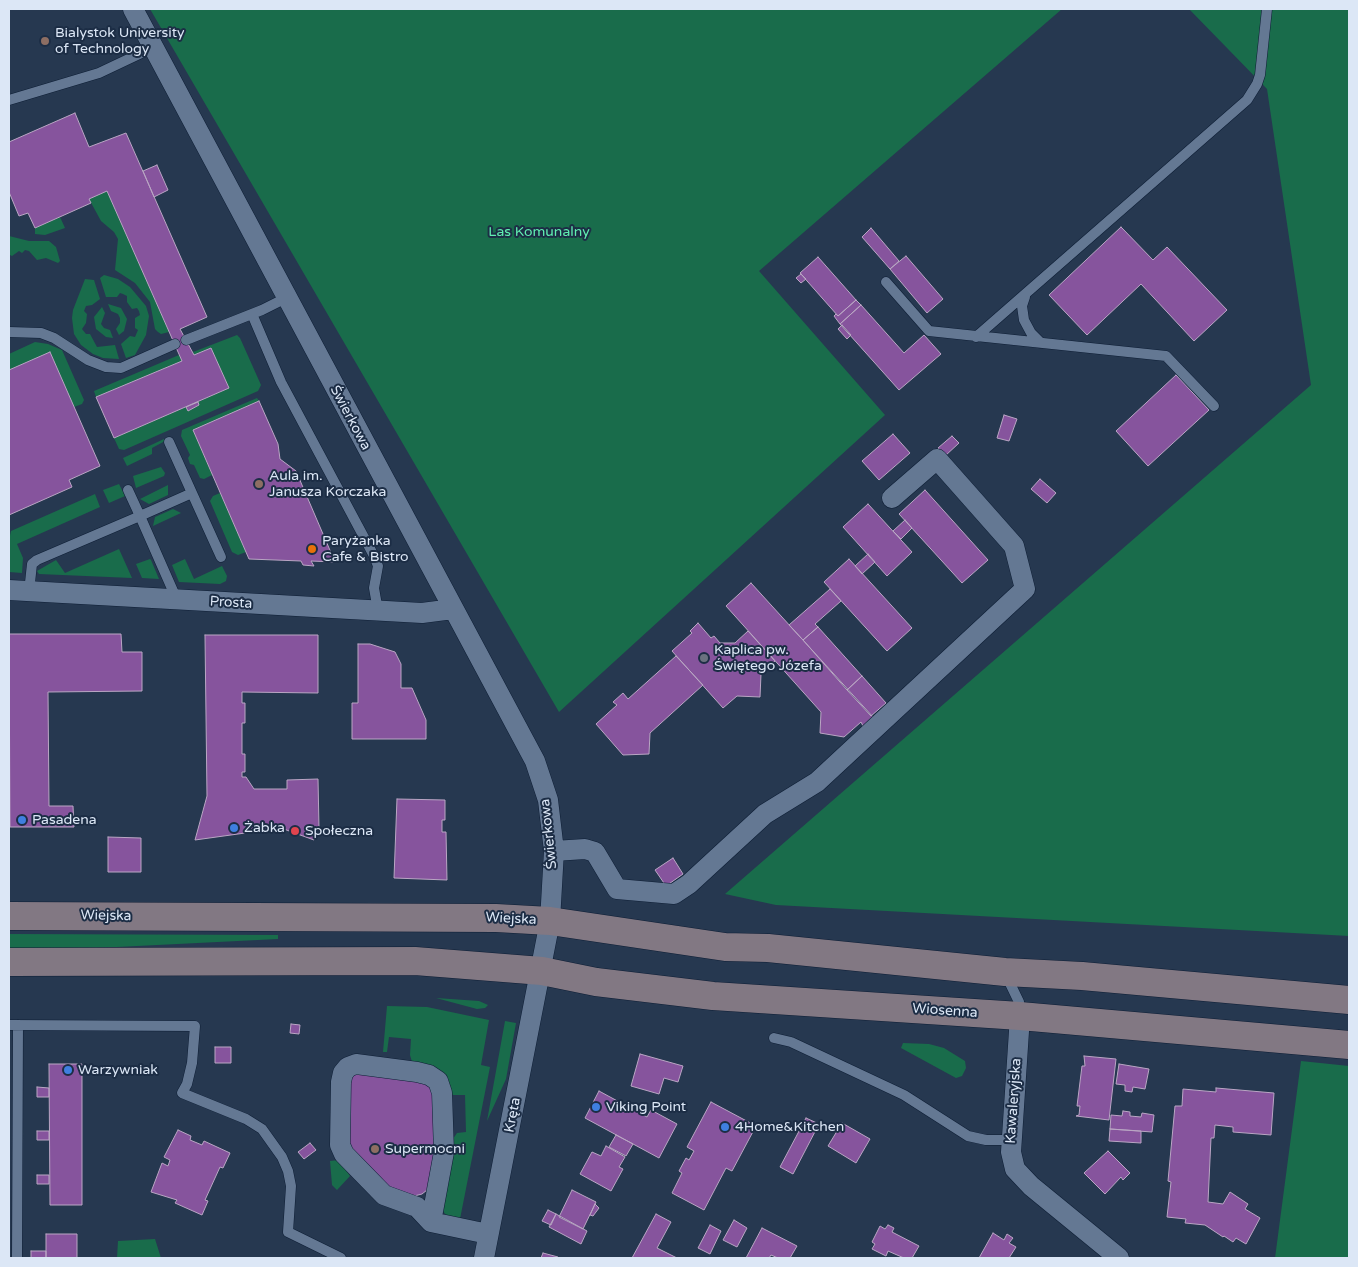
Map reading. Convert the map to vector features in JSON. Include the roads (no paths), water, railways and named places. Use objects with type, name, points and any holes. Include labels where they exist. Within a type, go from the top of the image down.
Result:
[{"type":"main road","name":"Wiejska","points":[[9,916],[496,918],[550,921]]},
{"type":"main road","points":[[416,961],[418,918]]},
{"type":"main road","points":[[550,921],[725,948],[794,950],[1005,972],[1082,976],[1349,1000]]},
{"type":"main road","points":[[9,962],[416,961],[493,965],[542,971]]},
{"type":"main road","name":"Wiosenna","points":[[542,971],[596,982],[713,996],[1020,1016],[1349,1045]]},
{"type":"street","name":"Świerkowa","points":[[133,9],[535,761],[548,800],[554,851],[550,921]]},
{"type":"street","points":[[554,851],[585,849],[595,852],[616,889],[674,894],[689,884],[765,814],[817,782],[1025,589],[1014,546],[937,459],[892,498]]},
{"type":"street","name":"Prosta","points":[[9,590],[422,613],[453,609]]},
{"type":"street","name":"Wiejska","points":[[542,971],[550,921]]},
{"type":"street","name":"Kręta","points":[[484,1258],[542,971]]},
{"type":"street","name":"Kawaleryjska","points":[[1020,1016],[1011,1140],[1012,1161],[1021,1177],[1119,1258]]},
{"type":"street","points":[[431,1222],[444,1152],[442,1093],[438,1081],[429,1075],[417,1072],[356,1064],[348,1067],[343,1073],[341,1082],[340,1145],[344,1154],[384,1195],[417,1207],[431,1222],[488,1234]]},
{"type":"lane","points":[[976,337],[1025,297],[1247,100],[1260,75],[1267,9]]},
{"type":"lane","points":[[9,100],[99,73],[154,47]]},
{"type":"lane","points":[[886,282],[929,331],[1166,356],[1214,406]]},
{"type":"lane","points":[[1025,297],[1022,306],[1024,320],[1031,333],[1041,343]]},
{"type":"lane","points":[[186,340],[252,314],[286,298]]},
{"type":"lane","points":[[252,314],[281,382],[374,556],[378,566],[374,588],[378,611]]},
{"type":"lane","points":[[9,332],[41,333],[54,338],[88,360],[106,368],[121,368],[175,344]]},
{"type":"lane","points":[[170,442],[221,557]]},
{"type":"lane","points":[[128,490],[177,600]]},
{"type":"lane","points":[[29,592],[32,564],[37,560],[192,493]]},
{"type":"lane","points":[[1005,972],[1020,1002],[1020,1016]]},
{"type":"lane","points":[[17,1258],[13,1025],[195,1026],[192,1063],[187,1084],[182,1093],[246,1119],[262,1129],[282,1157],[288,1171],[290,1186],[288,1232],[341,1258]]},
{"type":"lane","points":[[774,1038],[791,1042],[904,1095],[968,1136],[986,1140],[1011,1140]]},
{"type":"place","name":"Bialystok University of Technology","points":[[45,41]]},
{"type":"place","name":"Aula im. Janusza Korczaka","points":[[259,484]]},
{"type":"place","name":"Paryżanka Cafe & Bistro","points":[[312,549]]},
{"type":"place","name":"Kaplica pw. Świętego Józefa","points":[[704,658]]},
{"type":"place","name":"Pasadena","points":[[22,820]]},
{"type":"place","name":"Żabka","points":[[234,828]]},
{"type":"place","name":"Społeczna","points":[[295,831]]},
{"type":"place","name":"Warzywniak","points":[[68,1070]]},
{"type":"place","name":"Viking Point","points":[[596,1107]]},
{"type":"place","name":"4Home&Kitchen","points":[[725,1127]]},
{"type":"place","name":"Supermocni","points":[[375,1149]]},
{"type":"park label","name":"Las Komunalny","points":[[539,232]]}]
